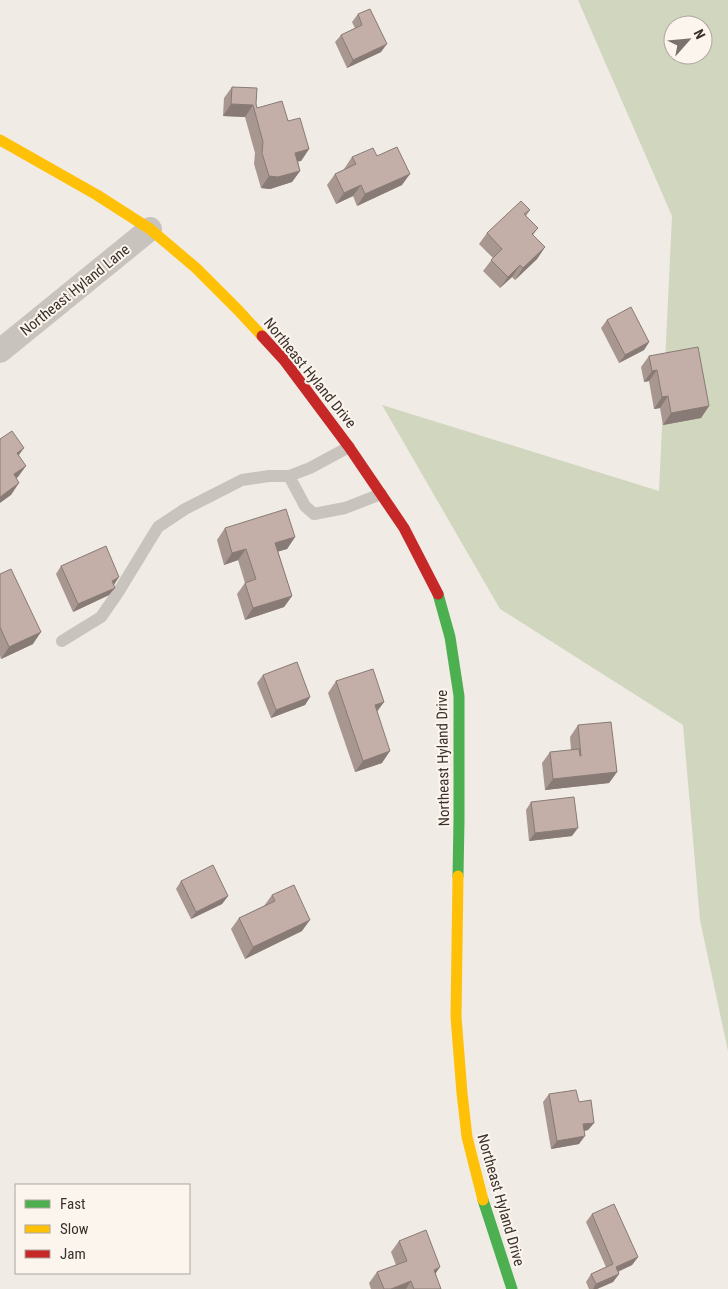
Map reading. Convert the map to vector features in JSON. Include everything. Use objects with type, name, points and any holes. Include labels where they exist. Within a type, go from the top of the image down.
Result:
[{"type":"street","name":"Northeast Hyland Drive","points":[[0,140],[97,195],[150,228],[196,268],[245,317],[284,360],[381,494],[404,528],[439,596],[450,638],[459,696],[456,1017],[462,1093],[467,1137],[480,1193],[512,1289]]},
{"type":"street","name":"Northeast Hyland Lane","points":[[0,351],[150,228]]},
{"type":"lane","points":[[62,641],[101,617],[158,527],[185,509],[242,480],[269,476],[289,476],[310,468],[349,448]]},
{"type":"lane","points":[[289,476],[305,506],[314,514],[345,508],[381,494]]},
{"type":"green space","points":[[578,0],[728,0],[728,1051],[700,920],[683,725],[500,609],[382,405],[659,491],[672,216]]},
{"type":"building","points":[[370,9],[387,44],[353,60],[341,35],[362,25],[358,14]]},
{"type":"building","points":[[232,87],[257,88],[257,108],[282,101],[288,121],[300,118],[309,149],[295,153],[300,171],[278,177],[269,176],[262,153],[263,142],[253,105],[231,104]]},
{"type":"building","points":[[397,147],[410,174],[365,194],[361,185],[344,193],[335,174],[356,164],[352,157],[373,148],[377,156]]},
{"type":"building","points":[[521,201],[530,210],[524,214],[538,228],[532,234],[545,247],[523,268],[520,265],[508,277],[491,260],[502,249],[487,233]]},
{"type":"building","points":[[631,307],[649,342],[625,355],[607,320]]},
{"type":"building","points":[[698,347],[709,406],[671,413],[668,396],[662,397],[657,370],[652,371],[649,356]]},
{"type":"building","points":[[12,431],[24,448],[17,453],[26,466],[14,474],[19,483],[0,497],[0,439]]},
{"type":"building","points":[[286,509],[295,537],[275,543],[292,596],[253,608],[245,583],[256,579],[246,549],[232,553],[225,528]]},
{"type":"building","points":[[106,546],[119,577],[112,581],[115,588],[78,604],[61,566]]},
{"type":"building","points":[[11,569],[41,632],[9,647],[0,627],[0,574]]},
{"type":"building","points":[[297,662],[310,697],[276,710],[263,675]]},
{"type":"building","points":[[373,669],[384,702],[375,705],[390,751],[363,761],[336,681]]},
{"type":"building","points":[[611,722],[617,772],[553,779],[550,752],[579,749],[581,756],[578,725]]},
{"type":"building","points":[[574,797],[578,828],[535,833],[531,802]]},
{"type":"building","points":[[213,865],[228,896],[196,912],[181,881]]},
{"type":"building","points":[[294,885],[310,920],[253,947],[239,918],[275,901],[272,895]]},
{"type":"building","points":[[576,1090],[579,1102],[591,1100],[594,1123],[583,1124],[585,1136],[557,1141],[549,1094]]},
{"type":"building","points":[[614,1204],[638,1257],[616,1267],[619,1274],[596,1284],[591,1274],[613,1264],[592,1214]]},
{"type":"building","points":[[426,1230],[440,1267],[434,1270],[441,1289],[414,1289],[411,1281],[391,1289],[384,1289],[377,1272],[407,1261],[399,1241]]},
{"type":"traffic: fast","points":[[438,594],[450,637],[459,696],[458,876]]},
{"type":"traffic: fast","points":[[483,1200],[512,1289]]},
{"type":"traffic: slow","points":[[0,140],[97,195],[150,229],[196,268],[262,336]]},
{"type":"traffic: slow","points":[[458,876],[456,1017],[467,1137],[483,1200]]},
{"type":"traffic: jam","points":[[262,336],[284,360],[349,447],[404,528],[438,594]]}]
